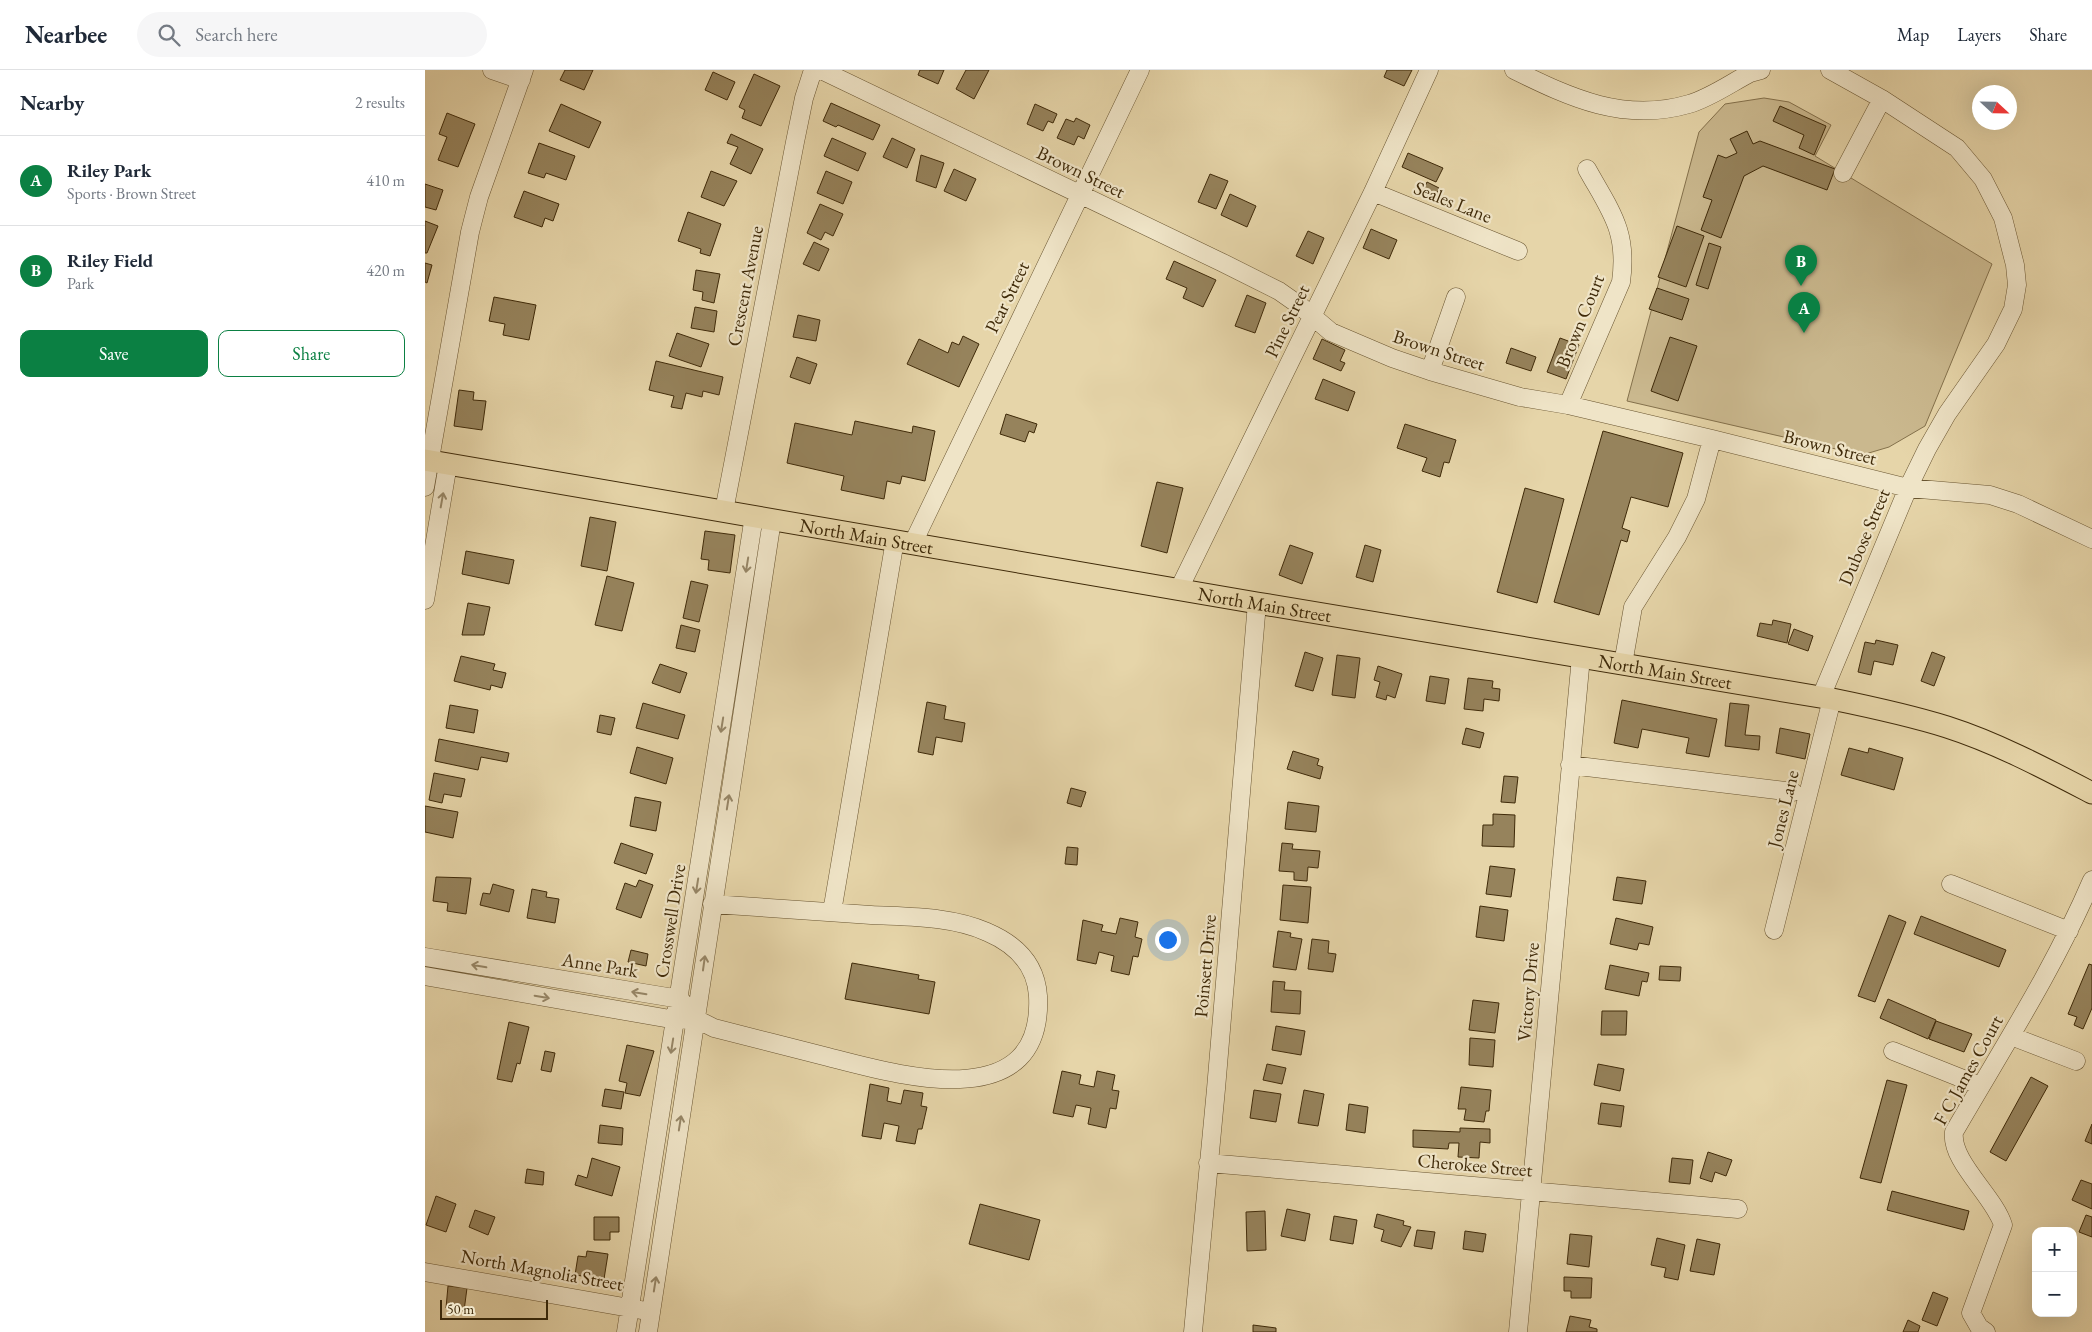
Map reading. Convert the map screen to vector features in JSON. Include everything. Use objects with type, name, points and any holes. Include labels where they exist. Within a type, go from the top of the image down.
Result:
[{"type":"main road","name":"North Main Street","points":[[434,461],[1257,603],[1827,698],[1887,710],[1948,727],[1999,748],[2092,793]]},
{"type":"street","points":[[425,600],[434,461],[470,232],[479,197],[522,75],[492,70]]},
{"type":"street","name":"Crescent Avenue","points":[[724,511],[795,142],[804,98],[813,70]]},
{"type":"street","name":"Brown Street","points":[[821,70],[1279,291],[1331,332],[1392,358],[1520,397],[1567,405],[1712,439],[1908,488],[1990,495],[2018,504],[2092,538]]},
{"type":"street","name":"Pear Street","points":[[832,912],[904,541],[1080,195],[1140,70]]},
{"type":"street","name":"Pine Street","points":[[1179,589],[1373,192],[1429,70]]},
{"type":"street","points":[[1514,70],[1578,100],[1619,109],[1659,110],[1691,104],[1751,72],[1761,70]]},
{"type":"street","name":"Dubose Street","points":[[1827,698],[1908,488],[1947,414],[1996,344],[2008,321],[2016,298],[2015,265],[2003,218],[1983,178],[1957,148],[1882,99],[1830,70]]},
{"type":"street","points":[[1843,173],[1882,99]]},
{"type":"street","name":"Brown Court","points":[[1567,405],[1621,282],[1623,267],[1621,233],[1587,169]]},
{"type":"street","name":"Seales Lane","points":[[1373,192],[1517,251]]},
{"type":"street","points":[[1430,371],[1456,297]]},
{"type":"street","points":[[1623,664],[1633,607],[1677,537],[1696,499],[1712,439]]},
{"type":"street","points":[[425,486],[434,461]]},
{"type":"street","name":"Crosswell Drive","points":[[647,1332],[696,1019],[763,518]]},
{"type":"street","name":"Crosswell Drive","points":[[626,1332],[679,999],[763,518]]},
{"type":"street","name":"Poinsett Drive","points":[[1193,1332],[1216,1089],[1257,603]]},
{"type":"street","name":"Victory Drive","points":[[1518,1332],[1581,657]]},
{"type":"street","name":"Jones Lane","points":[[1774,930],[1827,698]]},
{"type":"street","points":[[1570,765],[1793,792]]},
{"type":"street","name":"F C James Court","points":[[1987,1332],[1979,1326],[1971,1313],[2003,1225],[1998,1213],[1956,1152],[1953,1140],[1954,1132],[2051,968],[2092,880]]},
{"type":"street","points":[[1951,884],[2069,931]]},
{"type":"street","points":[[679,999],[696,1019],[714,1028],[899,1075],[939,1080],[982,1076],[996,1072],[1017,1060],[1033,1038],[1037,1024],[1037,994],[1035,979],[1029,964],[1021,953],[986,931],[968,926],[909,917],[712,904]]},
{"type":"street","name":"Anne Park","points":[[425,957],[679,999]]},
{"type":"street","points":[[425,976],[676,1020],[696,1019]]},
{"type":"street","points":[[2011,1036],[2076,1061]]},
{"type":"street","points":[[1893,1051],[1981,1086]]},
{"type":"street","name":"Cherokee Street","points":[[1208,1162],[1738,1209]]},
{"type":"street","name":"North Magnolia Street","points":[[425,1272],[651,1312]]},
{"type":"shaded area","points":[[1764,98],[1789,102],[1831,125],[1815,156],[1992,264],[1925,426],[1889,447],[1862,455],[1627,401],[1699,132],[1725,104]]},
{"type":"building","points":[[565,70],[593,70],[584,90],[560,80]]},
{"type":"building","points":[[920,70],[944,70],[938,84],[918,75]]},
{"type":"building","points":[[966,70],[989,70],[974,99],[956,89]]},
{"type":"building","points":[[1387,70],[1412,70],[1404,86],[1384,77]]},
{"type":"building","points":[[713,72],[735,82],[727,100],[705,90]]},
{"type":"building","points":[[754,74],[780,86],[761,126],[742,118],[745,110],[739,107]]},
{"type":"building","points":[[831,103],[880,125],[873,140],[838,125],[836,127],[823,121]]},
{"type":"building","points":[[561,104],[601,122],[589,148],[549,131]]},
{"type":"building","points":[[1035,104],[1057,114],[1053,123],[1048,121],[1043,131],[1027,124]]},
{"type":"building","points":[[1780,106],[1826,126],[1814,155],[1799,148],[1804,135],[1773,121]]},
{"type":"building","points":[[447,113],[475,124],[458,167],[438,160],[447,137],[439,134]]},
{"type":"building","points":[[1076,118],[1090,125],[1084,139],[1078,136],[1074,145],[1057,138],[1066,119],[1074,122]]},
{"type":"building","points":[[1747,131],[1753,144],[1760,141],[1835,169],[1827,190],[1763,166],[1744,176],[1721,238],[1701,230],[1712,200],[1703,197],[1718,155],[1726,158],[1737,153],[1730,139]]},
{"type":"building","points":[[731,134],[763,149],[751,174],[730,164],[738,147],[727,143]]},
{"type":"building","points":[[832,138],[866,153],[858,171],[824,156]]},
{"type":"building","points":[[892,138],[915,149],[907,168],[883,157]]},
{"type":"building","points":[[539,143],[575,156],[566,180],[546,173],[544,178],[528,173]]},
{"type":"building","points":[[1408,153],[1443,168],[1436,182],[1402,167]]},
{"type":"building","points":[[921,155],[944,163],[936,188],[916,181]]},
{"type":"building","points":[[954,169],[976,179],[966,201],[944,191]]},
{"type":"building","points":[[711,171],[737,181],[724,206],[701,197]]},
{"type":"building","points":[[826,171],[852,182],[843,204],[817,193]]},
{"type":"building","points":[[1210,174],[1228,181],[1216,209],[1198,202]]},
{"type":"building","points":[[1427,182],[1439,188],[1435,198],[1422,193]]},
{"type":"building","points":[[425,184],[443,190],[436,210],[425,207]]},
{"type":"building","points":[[524,191],[559,204],[553,221],[545,218],[542,227],[514,217]]},
{"type":"building","points":[[1230,194],[1256,206],[1247,227],[1221,215]]},
{"type":"building","points":[[820,204],[843,214],[833,236],[825,232],[821,240],[807,233]]},
{"type":"building","points":[[688,212],[721,224],[710,256],[700,253],[701,249],[678,241]]},
{"type":"building","points":[[425,221],[438,226],[427,253],[425,253]]},
{"type":"building","points":[[1677,226],[1704,236],[1686,287],[1658,277]]},
{"type":"building","points":[[1371,229],[1397,240],[1389,259],[1363,248]]},
{"type":"building","points":[[1308,231],[1324,238],[1313,264],[1296,256]]},
{"type":"building","points":[[814,242],[829,249],[819,271],[803,264]]},
{"type":"building","points":[[1709,243],[1721,247],[1708,289],[1696,285]]},
{"type":"building","points":[[1174,261],[1216,280],[1203,307],[1183,298],[1187,288],[1166,279]]},
{"type":"building","points":[[425,263],[432,265],[427,283],[425,282]]},
{"type":"building","points":[[696,270],[720,274],[714,303],[702,300],[703,292],[693,290]]},
{"type":"building","points":[[1657,288],[1689,299],[1682,320],[1649,309]]},
{"type":"building","points":[[1247,295],[1266,303],[1255,333],[1235,326]]},
{"type":"building","points":[[494,297],[536,305],[529,340],[503,335],[505,324],[489,321]]},
{"type":"building","points":[[695,307],[717,311],[714,332],[691,328]]},
{"type":"building","points":[[798,315],[820,320],[816,341],[793,337]]},
{"type":"building","points":[[677,333],[709,344],[701,367],[669,356]]},
{"type":"building","points":[[963,336],[979,344],[959,387],[907,364],[919,339],[948,353],[952,342],[959,345]]},
{"type":"building","points":[[1670,337],[1697,346],[1678,401],[1651,391]]},
{"type":"building","points":[[1560,338],[1579,345],[1566,379],[1547,372]]},
{"type":"building","points":[[1322,339],[1345,350],[1340,361],[1345,363],[1341,371],[1313,359]]},
{"type":"building","points":[[1511,348],[1536,357],[1531,371],[1506,363]]},
{"type":"building","points":[[797,357],[817,364],[810,384],[790,377]]},
{"type":"building","points":[[656,361],[723,377],[719,395],[703,391],[702,397],[686,393],[682,409],[671,407],[674,396],[649,390]]},
{"type":"building","points":[[1323,379],[1355,392],[1348,411],[1315,399]]},
{"type":"building","points":[[459,390],[474,392],[473,400],[486,401],[482,430],[454,426]]},
{"type":"building","points":[[1006,414],[1037,424],[1034,433],[1029,431],[1025,442],[1000,434]]},
{"type":"building","points":[[855,421],[912,433],[913,426],[935,431],[925,481],[902,476],[900,484],[887,481],[884,499],[841,490],[844,476],[787,463],[795,423],[852,435]]},
{"type":"building","points":[[1405,424],[1456,440],[1449,463],[1444,462],[1440,477],[1422,471],[1427,458],[1397,448]]},
{"type":"building","points":[[1603,431],[1683,453],[1668,507],[1631,497],[1622,528],[1630,531],[1627,542],[1621,540],[1599,615],[1554,602]]},
{"type":"building","points":[[1157,482],[1183,488],[1167,553],[1141,546]]},
{"type":"building","points":[[1525,488],[1564,499],[1537,603],[1497,592]]},
{"type":"building","points":[[590,517],[616,522],[607,571],[581,566]]},
{"type":"building","points":[[705,531],[735,535],[730,573],[708,570],[709,560],[701,559]]},
{"type":"building","points":[[1290,545],[1313,553],[1302,584],[1279,575]]},
{"type":"building","points":[[1365,545],[1381,550],[1373,582],[1356,577]]},
{"type":"building","points":[[466,551],[514,560],[509,584],[462,574]]},
{"type":"building","points":[[607,576],[634,583],[622,631],[595,625]]},
{"type":"building","points":[[691,581],[708,585],[699,622],[683,618]]},
{"type":"building","points":[[468,603],[490,607],[484,635],[462,635]]},
{"type":"building","points":[[1773,620],[1791,624],[1787,643],[1757,636],[1760,623],[1772,625]]},
{"type":"building","points":[[681,625],[700,630],[695,652],[676,648]]},
{"type":"building","points":[[1794,629],[1813,636],[1808,651],[1788,644]]},
{"type":"building","points":[[1876,640],[1898,645],[1893,665],[1874,661],[1871,675],[1858,672],[1865,642],[1875,644]]},
{"type":"building","points":[[1305,652],[1323,658],[1313,691],[1295,686]]},
{"type":"building","points":[[1932,652],[1945,657],[1934,686],[1921,681]]},
{"type":"building","points":[[1337,655],[1360,658],[1355,698],[1332,695]]},
{"type":"building","points":[[461,656],[495,664],[493,670],[506,673],[502,688],[491,685],[490,690],[454,681]]},
{"type":"building","points":[[660,664],[687,673],[680,693],[652,683]]},
{"type":"building","points":[[1378,666],[1402,674],[1395,698],[1387,695],[1386,700],[1376,697],[1380,682],[1374,680]]},
{"type":"building","points":[[1430,676],[1449,679],[1445,704],[1426,701]]},
{"type":"building","points":[[1468,678],[1493,681],[1492,688],[1500,689],[1499,701],[1484,699],[1483,711],[1464,709]]},
{"type":"building","points":[[1622,700],[1717,719],[1709,757],[1686,753],[1689,738],[1642,729],[1638,748],[1614,743]]},
{"type":"building","points":[[927,702],[946,706],[944,719],[965,723],[962,742],[936,737],[933,755],[918,752]]},
{"type":"building","points":[[643,703],[685,715],[678,739],[636,728]]},
{"type":"building","points":[[1730,703],[1749,705],[1745,735],[1760,736],[1759,750],[1725,746]]},
{"type":"building","points":[[450,705],[478,710],[474,733],[446,728]]},
{"type":"building","points":[[600,715],[615,718],[611,735],[597,732]]},
{"type":"building","points":[[1466,728],[1484,733],[1480,748],[1462,744]]},
{"type":"building","points":[[1780,728],[1810,734],[1805,759],[1776,753]]},
{"type":"building","points":[[439,739],[509,753],[507,762],[481,757],[478,770],[435,761]]},
{"type":"building","points":[[637,747],[673,758],[666,784],[630,773]]},
{"type":"building","points":[[1849,748],[1868,753],[1869,748],[1903,758],[1894,790],[1841,775]]},
{"type":"building","points":[[1293,751],[1319,759],[1317,765],[1323,767],[1320,779],[1287,769]]},
{"type":"building","points":[[434,773],[465,779],[461,797],[444,794],[442,803],[429,800]]},
{"type":"building","points":[[1504,776],[1518,777],[1515,803],[1501,802]]},
{"type":"building","points":[[1071,788],[1086,792],[1081,807],[1067,803]]},
{"type":"building","points":[[635,797],[661,802],[656,831],[630,826]]},
{"type":"building","points":[[1288,802],[1319,806],[1316,832],[1285,829]]},
{"type":"building","points":[[425,806],[458,812],[453,838],[425,832]]},
{"type":"building","points":[[1493,814],[1515,815],[1514,847],[1482,846],[1483,825],[1493,825]]},
{"type":"building","points":[[621,843],[653,854],[646,874],[614,863]]},
{"type":"building","points":[[1282,843],[1293,844],[1292,849],[1320,851],[1318,868],[1308,867],[1307,881],[1294,880],[1294,872],[1279,871]]},
{"type":"building","points":[[1067,847],[1078,848],[1077,865],[1065,864]]},
{"type":"building","points":[[1490,866],[1515,869],[1511,897],[1486,894]]},
{"type":"building","points":[[436,877],[471,878],[466,914],[447,911],[448,903],[433,901]]},
{"type":"building","points":[[1617,877],[1646,881],[1642,904],[1613,900]]},
{"type":"building","points":[[639,880],[653,885],[641,918],[616,909],[625,883],[636,887]]},
{"type":"building","points":[[493,884],[514,890],[509,912],[480,905],[483,893],[490,894]]},
{"type":"building","points":[[1283,885],[1311,887],[1308,923],[1280,920]]},
{"type":"building","points":[[532,889],[547,892],[546,897],[559,899],[555,923],[527,918]]},
{"type":"building","points":[[1480,906],[1508,910],[1504,941],[1476,937]]},
{"type":"building","points":[[1889,915],[1906,922],[1875,1002],[1858,996]]},
{"type":"building","points":[[1921,916],[2006,950],[1999,967],[1914,934]]},
{"type":"building","points":[[1120,918],[1138,922],[1135,937],[1142,939],[1138,957],[1133,956],[1129,975],[1111,971],[1114,956],[1099,952],[1096,964],[1077,960],[1083,920],[1103,925],[1101,931],[1116,934]]},
{"type":"building","points":[[1616,918],[1653,927],[1649,945],[1639,943],[1637,950],[1610,944]]},
{"type":"building","points":[[1278,931],[1291,933],[1290,937],[1302,939],[1296,970],[1273,967]]},
{"type":"building","points":[[1312,939],[1329,941],[1328,953],[1336,954],[1333,972],[1308,969]]},
{"type":"building","points":[[631,950],[648,954],[646,966],[628,962]]},
{"type":"building","points":[[852,963],[919,975],[918,979],[935,982],[929,1014],[845,999]]},
{"type":"building","points":[[2089,964],[2092,965],[2092,1008],[2083,1029],[2074,1025],[2077,1017],[2068,1014]]},
{"type":"building","points":[[1610,965],[1649,973],[1647,982],[1642,981],[1639,996],[1605,989]]},
{"type":"building","points":[[1660,966],[1681,967],[1680,981],[1659,980]]},
{"type":"building","points":[[1273,981],[1285,982],[1284,990],[1301,991],[1300,1014],[1271,1012]]},
{"type":"building","points":[[1888,999],[1936,1020],[1928,1039],[1880,1018]]},
{"type":"building","points":[[1473,1000],[1499,1003],[1495,1033],[1469,1030]]},
{"type":"building","points":[[1602,1011],[1627,1011],[1626,1035],[1601,1035]]},
{"type":"building","points":[[1936,1021],[1972,1034],[1964,1052],[1929,1039]]},
{"type":"building","points":[[509,1022],[529,1027],[520,1064],[517,1063],[512,1082],[497,1079]]},
{"type":"building","points":[[1276,1026],[1305,1031],[1301,1055],[1272,1050]]},
{"type":"building","points":[[1470,1038],[1495,1040],[1493,1067],[1469,1065]]},
{"type":"building","points":[[627,1045],[654,1051],[640,1096],[625,1093],[627,1083],[619,1081]]},
{"type":"building","points":[[545,1051],[555,1053],[551,1072],[541,1070]]},
{"type":"building","points":[[1267,1064],[1286,1068],[1282,1084],[1263,1080]]},
{"type":"building","points":[[1598,1064],[1624,1069],[1620,1091],[1594,1085]]},
{"type":"building","points":[[1062,1071],[1081,1075],[1079,1084],[1094,1087],[1097,1071],[1115,1075],[1112,1090],[1119,1091],[1116,1109],[1110,1108],[1106,1128],[1088,1124],[1091,1108],[1076,1105],[1073,1117],[1053,1113]]},
{"type":"building","points":[[2031,1077],[2048,1086],[2006,1161],[1990,1152]]},
{"type":"building","points":[[1887,1080],[1907,1085],[1881,1183],[1860,1178]]},
{"type":"building","points":[[870,1084],[889,1088],[887,1101],[901,1104],[904,1090],[923,1093],[921,1106],[927,1107],[922,1129],[918,1129],[915,1144],[896,1141],[899,1126],[884,1123],[881,1139],[862,1136]]},
{"type":"building","points":[[1461,1087],[1491,1090],[1489,1111],[1486,1111],[1484,1122],[1464,1120],[1466,1109],[1458,1109]]},
{"type":"building","points":[[605,1089],[624,1092],[621,1109],[602,1106]]},
{"type":"building","points":[[1254,1090],[1281,1094],[1276,1122],[1250,1118]]},
{"type":"building","points":[[1304,1090],[1324,1094],[1318,1126],[1298,1123]]},
{"type":"building","points":[[1601,1103],[1624,1106],[1621,1127],[1598,1124]]},
{"type":"building","points":[[1349,1104],[1368,1107],[1365,1133],[1346,1130]]},
{"type":"building","points":[[2092,1124],[2092,1144],[2085,1141]]},
{"type":"building","points":[[600,1125],[623,1128],[622,1145],[598,1143]]},
{"type":"building","points":[[1460,1128],[1490,1129],[1490,1143],[1480,1142],[1479,1158],[1458,1157],[1459,1143],[1449,1143],[1448,1149],[1413,1147],[1413,1130],[1460,1132]]},
{"type":"building","points":[[1708,1152],[1732,1160],[1726,1176],[1715,1172],[1712,1182],[1700,1178]]},
{"type":"building","points":[[592,1158],[620,1167],[612,1196],[575,1185],[578,1175],[587,1178]]},
{"type":"building","points":[[1672,1158],[1693,1160],[1690,1184],[1669,1182]]},
{"type":"building","points":[[527,1169],[544,1172],[543,1185],[525,1183]]},
{"type":"building","points":[[2081,1180],[2092,1184],[2092,1209],[2072,1200]]},
{"type":"building","points":[[1892,1191],[1969,1211],[1964,1230],[1887,1210]]},
{"type":"building","points":[[436,1196],[456,1204],[446,1232],[426,1225]]},
{"type":"building","points":[[980,1204],[1040,1220],[1029,1260],[969,1244]]},
{"type":"building","points":[[1287,1209],[1310,1214],[1305,1241],[1281,1236]]},
{"type":"building","points":[[475,1210],[495,1217],[488,1235],[469,1227]]},
{"type":"building","points":[[1265,1211],[1266,1250],[1247,1251],[1246,1212]]},
{"type":"building","points":[[1377,1214],[1404,1221],[1403,1225],[1411,1227],[1401,1247],[1381,1241],[1384,1230],[1374,1227]]},
{"type":"building","points":[[2086,1215],[2092,1217],[2092,1237],[2079,1232]]},
{"type":"building","points":[[1334,1216],[1357,1220],[1353,1244],[1330,1240]]},
{"type":"building","points":[[594,1217],[619,1217],[619,1232],[610,1232],[610,1240],[594,1240]]},
{"type":"building","points":[[1417,1230],[1435,1232],[1432,1249],[1414,1246]]},
{"type":"building","points":[[1465,1231],[1486,1234],[1483,1252],[1463,1249]]},
{"type":"building","points":[[1570,1234],[1592,1236],[1589,1267],[1567,1264]]},
{"type":"building","points":[[1657,1238],[1685,1245],[1678,1280],[1664,1277],[1666,1268],[1651,1265]]},
{"type":"building","points":[[1697,1239],[1720,1244],[1714,1275],[1690,1271]]},
{"type":"building","points":[[587,1251],[608,1254],[604,1279],[575,1275],[578,1256],[586,1257]]},
{"type":"building","points":[[1564,1277],[1592,1278],[1591,1298],[1571,1298],[1571,1291],[1564,1291]]},
{"type":"building","points":[[448,1286],[467,1288],[464,1311],[446,1308]]},
{"type":"building","points":[[1933,1292],[1948,1298],[1937,1326],[1922,1320]]},
{"type":"building","points":[[1570,1316],[1591,1320],[1589,1327],[1597,1329],[1597,1332],[1566,1332]]},
{"type":"building","points":[[1908,1320],[1920,1326],[1918,1332],[1903,1332]]},
{"type":"building","points":[[1253,1325],[1276,1328],[1276,1332],[1253,1332]]},
{"type":"place","name":"Riley Field","points":[[1801,286]]},
{"type":"place","name":"Riley Park","points":[[1804,333]]}]
